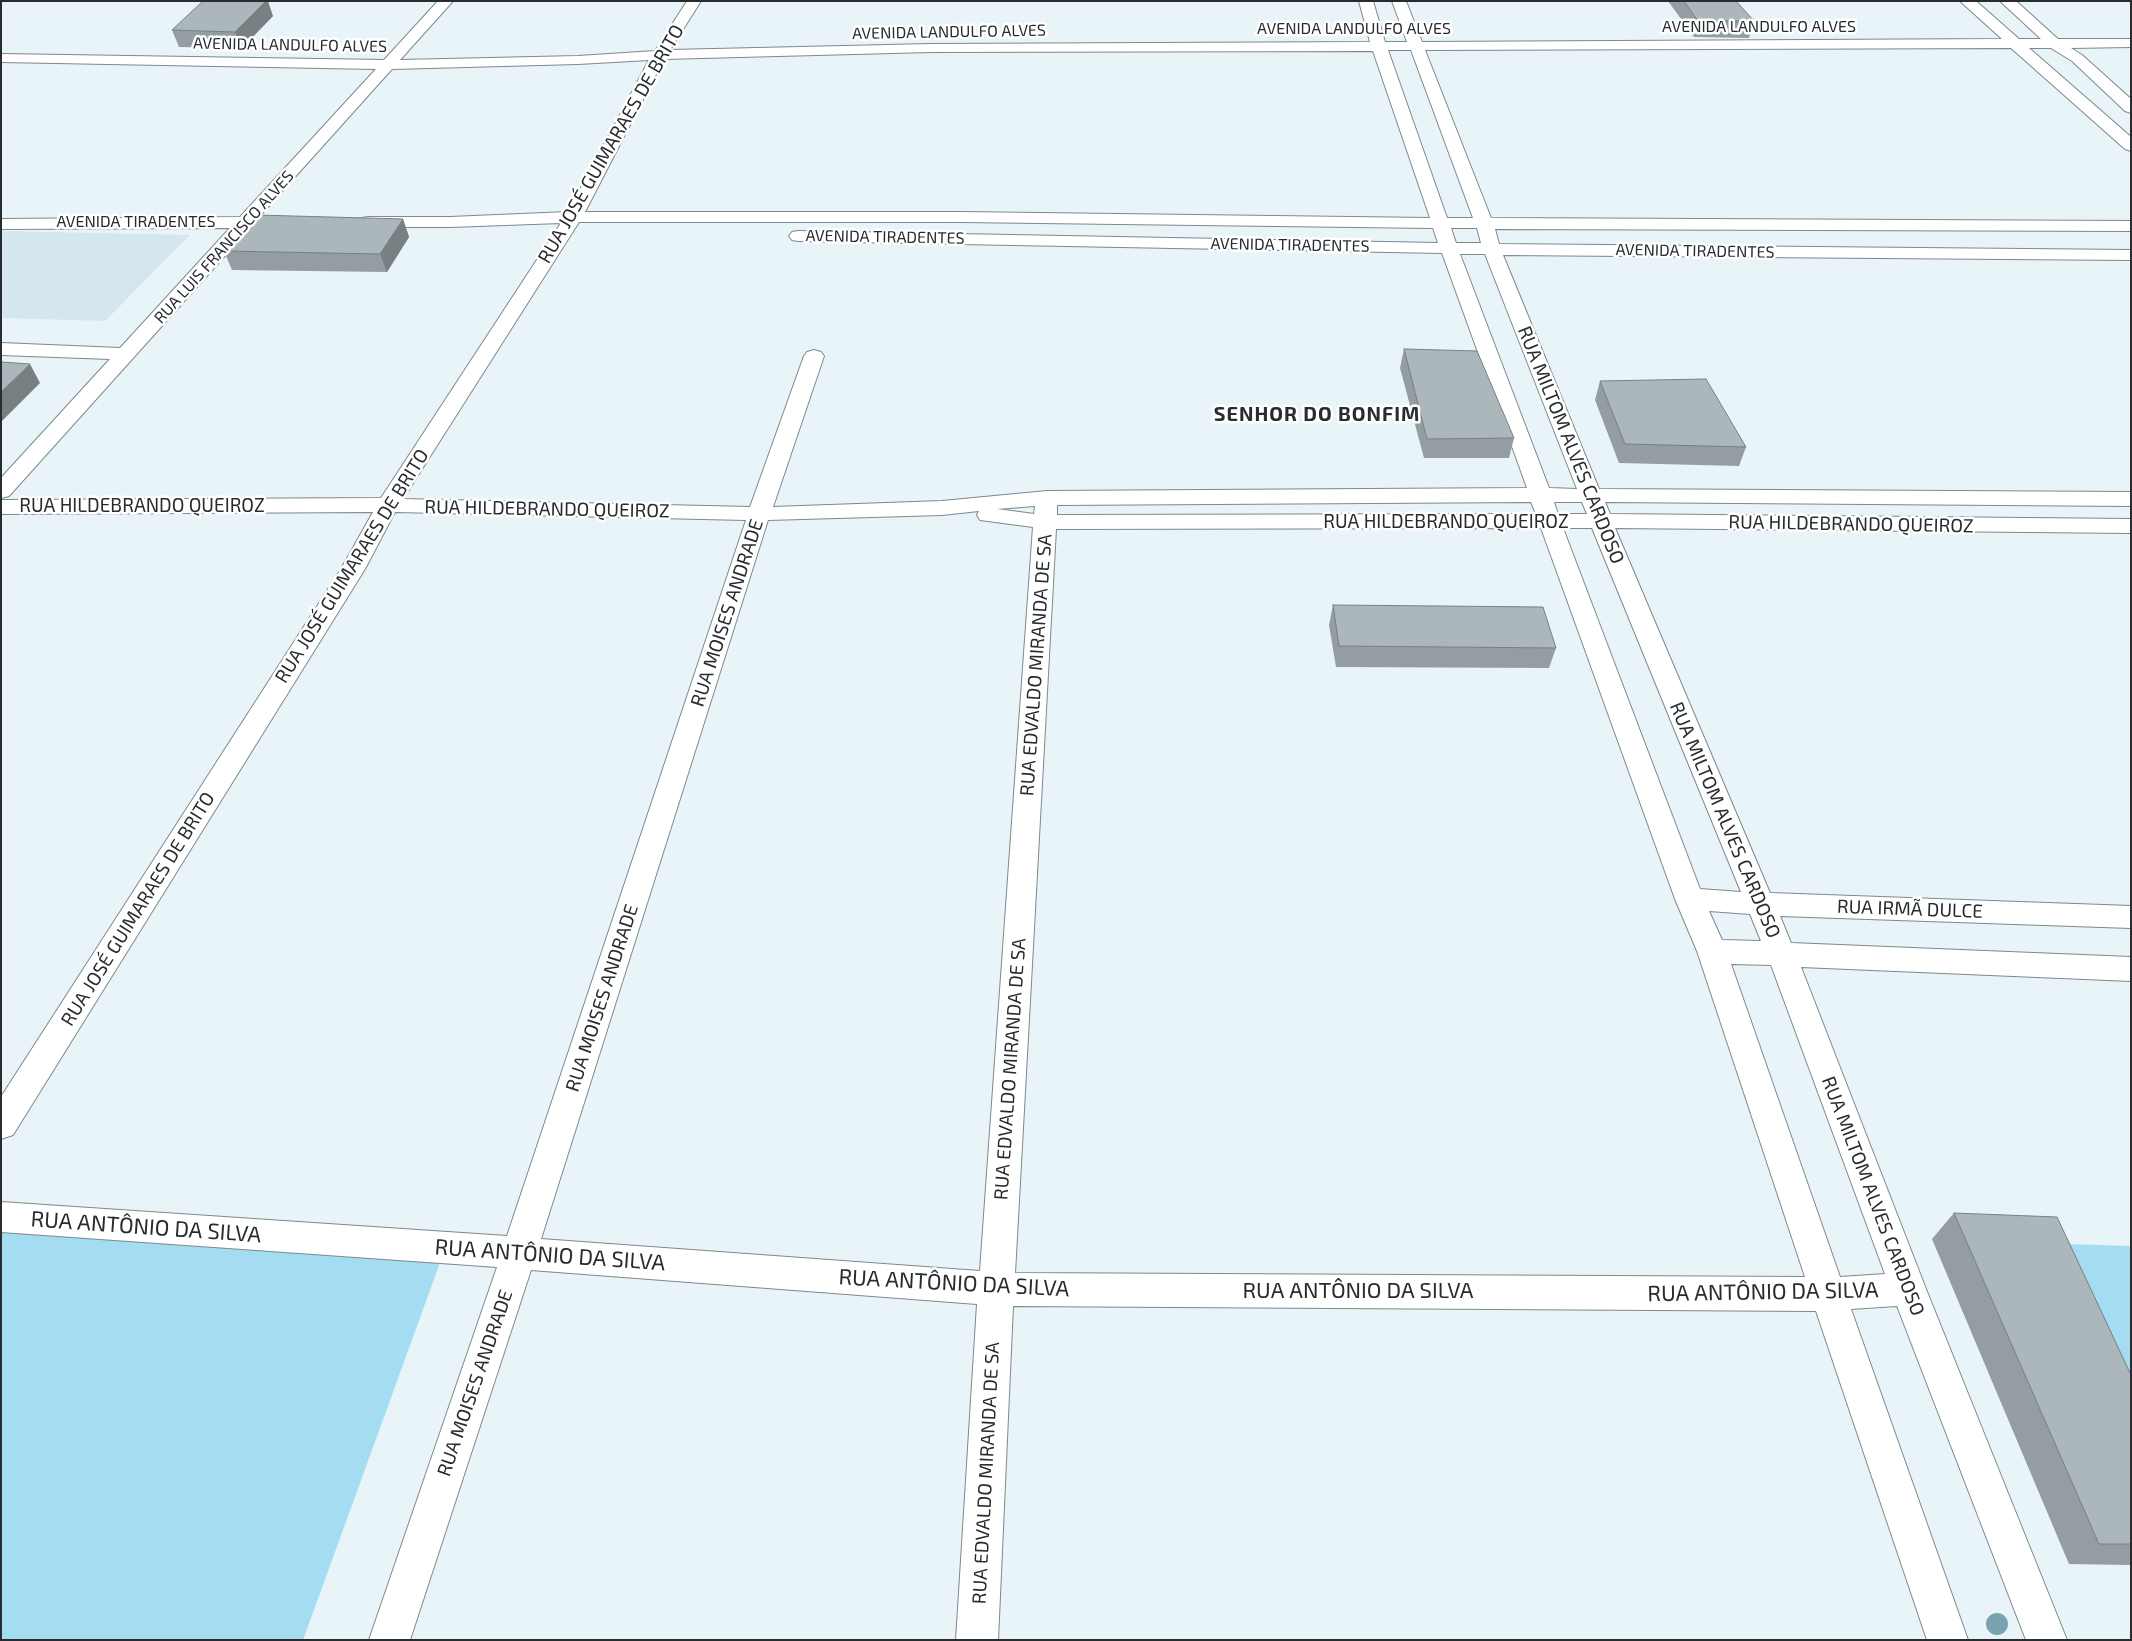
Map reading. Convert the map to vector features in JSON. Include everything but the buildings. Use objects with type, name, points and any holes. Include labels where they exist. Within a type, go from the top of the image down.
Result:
[{"type":"street","name":"RUA LUIS FRANCISCO ALVES","points":[[1,491],[248,222],[446,1]]},
{"type":"street","name":"RUA JOSÉ GUIMARAES DE BRITO","points":[[1,1125],[353,568],[388,505],[568,225],[658,59],[694,1]]},
{"type":"street","points":[[1366,1],[1377,57],[1551,521],[1689,899],[1712,952],[1948,1640]]},
{"type":"street","name":"RUA MILTOM ALVES CARDOSO","points":[[1399,1],[1425,57],[1492,249],[1600,522],[1782,956],[1908,1289],[2047,1640]]},
{"type":"street","points":[[1967,1],[2131,146]]},
{"type":"street","points":[[2007,1],[2055,44],[2077,58],[2131,108]]},
{"type":"street","name":"AVENIDA LANDULFO ALVES","points":[[1,58],[389,65],[929,55],[1425,57],[2131,43]]},
{"type":"street","name":"AVENIDA LANDULFO ALVES","points":[[929,55],[1097,62]]},
{"type":"street","points":[[2015,60],[2095,58]]},
{"type":"street","points":[[958,238],[962,217]]},
{"type":"street","name":"AVENIDA TIRADENTES","points":[[354,222],[568,225],[962,217],[1445,235],[1492,249],[2131,255]]},
{"type":"street","name":"AVENIDA TIRADENTES","points":[[1,224],[305,222]]},
{"type":"street","name":"AVENIDA TIRADENTES","points":[[780,236],[958,238],[1445,235],[1484,223],[2131,226]]},
{"type":"street","name":"AVENIDA TIRADENTES","points":[[568,225],[681,234]]},
{"type":"street","points":[[1,349],[127,354]]},
{"type":"street","name":"RUA MOISES ANDRADE","points":[[389,1640],[519,1253],[759,514],[814,356]]},
{"type":"street","name":"RUA HILDEBRANDO QUEIROZ","points":[[1046,510],[1540,495],[1877,499],[2131,499]]},
{"type":"street","points":[[1877,499],[1893,525]]},
{"type":"street","name":"RUA HILDEBRANDO QUEIROZ","points":[[1,507],[388,505],[759,514],[942,508],[1600,522],[2131,526]]},
{"type":"street","name":"RUA EDVALDO MIRANDA DE SA","points":[[977,1640],[996,1289],[1046,510]]},
{"type":"street","name":"RUA IRMÃ DULCE","points":[[1689,899],[1760,904],[2131,917]]},
{"type":"street","points":[[1712,952],[2131,969]]},
{"type":"street","name":"RUA ANTÔNIO DA SILVA","points":[[1,1217],[996,1289],[1828,1294],[1908,1289]]},
{"type":"shaded area","points":[[1,231],[190,235],[105,321],[1,318]]},
{"type":"shaded area","points":[[1,1219],[445,1249],[303,1640],[1,1640]]},
{"type":"shaded area","points":[[2033,1243],[2131,1246],[2131,1437]]},
{"type":"district","name":"SENHOR DO BONFIM","points":[[1317,414]]}]
